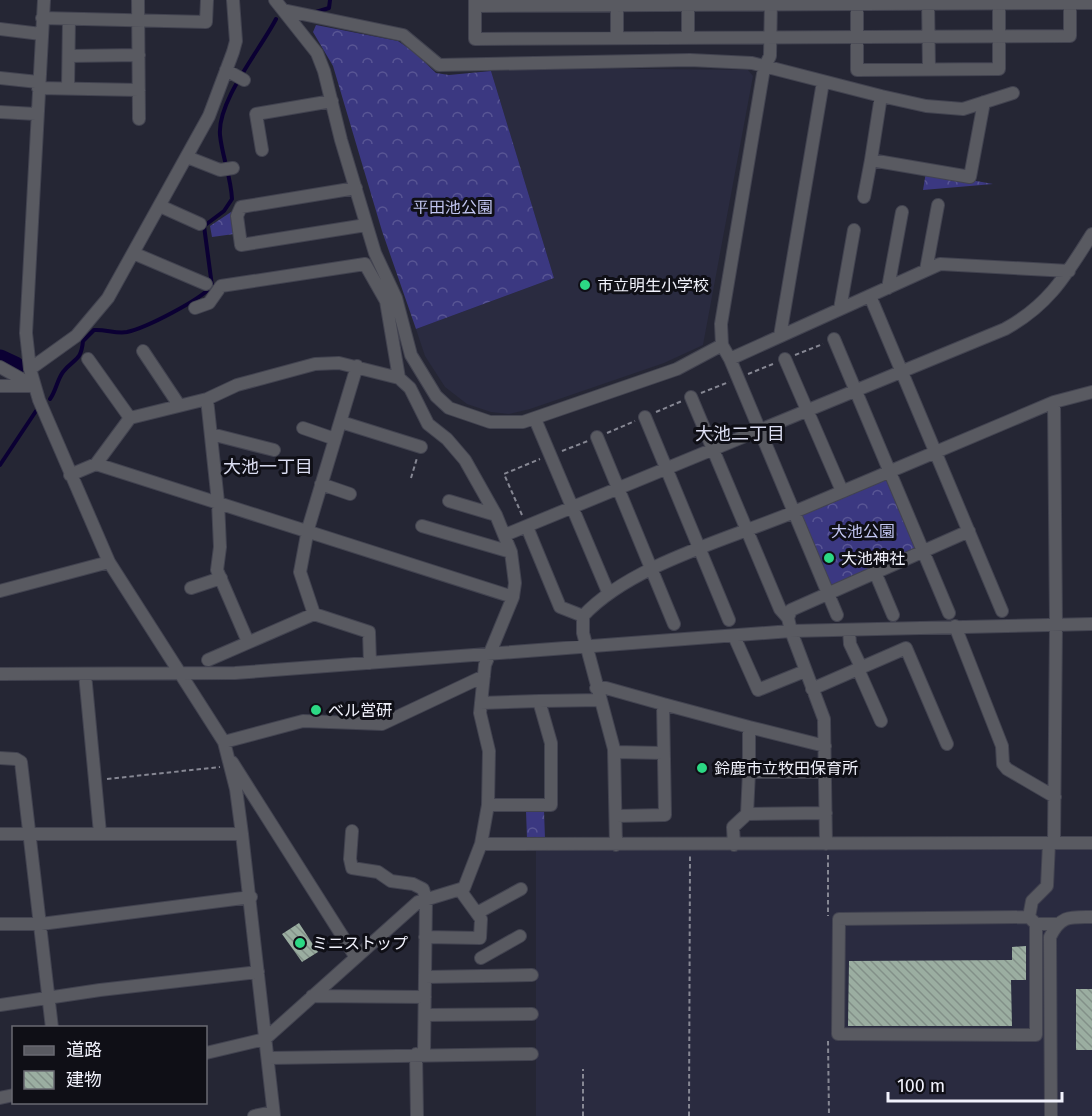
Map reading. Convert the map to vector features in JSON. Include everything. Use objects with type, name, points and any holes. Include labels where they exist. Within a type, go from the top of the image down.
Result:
[{"type":"street","points":[[44,0],[36,114],[26,333],[34,386],[109,562],[355,956]]},
{"type":"street","points":[[138,0],[139,119]]},
{"type":"street","points":[[42,18],[206,22],[207,0]]},
{"type":"street","points":[[30,369],[76,336],[93,319],[108,298],[209,116],[235,75],[236,41],[233,0]]},
{"type":"street","points":[[275,0],[317,53],[366,225],[391,300],[411,355],[422,377],[443,403],[457,413],[490,422],[535,419],[677,369],[722,345]]},
{"type":"street","points":[[1070,1],[1070,36],[475,39],[475,3],[1070,1],[1092,3]]},
{"type":"street","points":[[857,2],[857,70],[999,69],[999,2]]},
{"type":"street","points":[[928,2],[929,69]]},
{"type":"street","points":[[617,3],[617,38]]},
{"type":"street","points":[[688,3],[688,38]]},
{"type":"street","points":[[771,3],[770,56],[764,68],[721,324],[722,345],[730,359],[837,615]]},
{"type":"street","points":[[283,10],[403,35],[439,65],[690,60],[752,63],[764,68],[926,106],[963,109],[1012,93]]},
{"type":"street","points":[[68,89],[69,19]]},
{"type":"street","points":[[0,29],[41,34]]},
{"type":"street","points":[[69,56],[139,55]]},
{"type":"street","points":[[0,78],[68,89],[139,90]]},
{"type":"street","points":[[780,336],[823,82]]},
{"type":"street","points":[[864,197],[881,96]]},
{"type":"street","points":[[262,150],[256,114],[332,101]]},
{"type":"street","points":[[871,160],[970,177],[984,102]]},
{"type":"street","points":[[0,112],[36,114]]},
{"type":"street","points":[[187,157],[220,170],[233,168]]},
{"type":"street","points":[[356,188],[242,207],[237,216],[241,245],[366,225]]},
{"type":"street","points":[[926,270],[938,205]]},
{"type":"street","points":[[160,206],[200,224]]},
{"type":"street","points":[[888,288],[902,212]]},
{"type":"street","points":[[840,309],[854,230]]},
{"type":"street","points":[[505,535],[527,528],[856,391],[1025,318],[1047,300],[1069,271],[1092,234]]},
{"type":"street","points":[[133,253],[206,284]]},
{"type":"street","points":[[195,308],[208,303],[221,286],[365,264],[391,300],[399,378]]},
{"type":"street","points":[[730,359],[940,264],[1069,271]]},
{"type":"street","points":[[870,296],[937,451],[1002,611]]},
{"type":"street","points":[[834,339],[948,613]]},
{"type":"street","points":[[143,351],[179,405]]},
{"type":"street","points":[[88,359],[130,418]]},
{"type":"street","points":[[785,359],[842,491]]},
{"type":"street","points":[[70,475],[96,464],[130,418],[207,399],[237,385],[315,364],[357,366],[399,378],[410,388],[428,424],[447,439],[465,460],[496,515],[511,552],[515,583],[513,597],[484,676],[480,713],[489,751],[488,805],[469,882],[460,890],[418,902],[355,956],[265,1040],[207,1053]]},
{"type":"street","points":[[314,614],[301,581],[300,572],[308,530],[357,366]]},
{"type":"street","points":[[0,367],[34,386]]},
{"type":"street","points":[[0,386],[34,386]]},
{"type":"street","points":[[616,845],[615,752],[583,633],[583,616],[608,591],[652,569],[794,512],[1054,402],[1092,392]]},
{"type":"street","points":[[691,397],[780,609],[788,618],[791,632],[824,719],[826,844]]},
{"type":"street","points":[[207,399],[218,502],[220,547],[217,570],[248,642]]},
{"type":"street","points":[[1054,402],[1055,797],[1047,886],[1032,901],[1033,921],[1036,1035],[838,1034],[839,919],[1033,921],[1057,924]]},
{"type":"street","points":[[645,417],[729,620]]},
{"type":"street","points":[[535,419],[608,591]]},
{"type":"street","points":[[340,422],[421,447]]},
{"type":"street","points":[[303,428],[334,439]]},
{"type":"street","points":[[211,434],[274,450]]},
{"type":"street","points":[[597,437],[674,624]]},
{"type":"street","points":[[96,464],[513,597]]},
{"type":"street","points":[[321,484],[350,494]]},
{"type":"street","points":[[448,501],[496,515]]},
{"type":"street","points":[[422,526],[511,552]]},
{"type":"street","points":[[527,528],[560,607],[583,616]]},
{"type":"street","points":[[788,618],[791,610],[797,605],[969,531]]},
{"type":"street","points":[[0,591],[109,562]]},
{"type":"street","points":[[875,572],[893,615]]},
{"type":"street","points":[[191,588],[221,578]]},
{"type":"street","points":[[208,660],[314,614],[369,632],[370,663]]},
{"type":"street","points":[[0,674],[235,673],[587,649],[791,632],[1092,624]]},
{"type":"street","points":[[956,626],[1002,746],[1004,764],[1007,769],[1055,797]]},
{"type":"street","points":[[849,630],[850,644],[881,721]]},
{"type":"street","points":[[734,636],[758,690],[805,671]]},
{"type":"street","points":[[812,689],[906,648],[947,744]]},
{"type":"street","points":[[85,674],[100,833]]},
{"type":"street","points":[[224,745],[303,721],[382,724],[484,676]]},
{"type":"street","points":[[596,688],[606,688],[825,746]]},
{"type":"street","points":[[481,703],[601,700]]},
{"type":"street","points":[[488,805],[550,805],[550,743],[539,701]]},
{"type":"street","points":[[616,816],[665,815],[663,704]]},
{"type":"street","points":[[747,814],[749,727]]},
{"type":"street","points":[[224,745],[242,834],[251,897],[274,1114],[254,1116]]},
{"type":"street","points":[[615,752],[663,753]]},
{"type":"street","points":[[0,758],[16,759],[21,762],[52,1026]]},
{"type":"street","points":[[749,772],[826,772]]},
{"type":"street","points":[[734,845],[733,827],[747,814],[826,813]]},
{"type":"street","points":[[352,831],[350,859],[352,868],[378,872],[391,881],[413,884],[423,889],[426,899],[425,997],[417,1116]]},
{"type":"street","points":[[0,834],[242,834]]},
{"type":"street","points":[[480,843],[616,845],[1092,843]]},
{"type":"street","points":[[477,913],[521,888]]},
{"type":"street","points":[[460,890],[481,919],[481,958],[486,977]]},
{"type":"street","points":[[0,924],[40,924],[251,897]]},
{"type":"street","points":[[1051,1116],[1050,937],[1057,924],[1069,917],[1092,917]]},
{"type":"street","points":[[481,958],[520,936]]},
{"type":"street","points":[[425,937],[480,938]]},
{"type":"street","points":[[0,1005],[100,990],[258,972]]},
{"type":"street","points":[[425,977],[532,975]]},
{"type":"street","points":[[312,996],[322,999],[425,997]]},
{"type":"street","points":[[424,1014],[532,1014]]},
{"type":"street","points":[[268,1058],[532,1054]]},
{"type":"path","points":[[95,780],[229,766]]},
{"type":"path","points":[[689,1116],[690,844]]},
{"type":"path","points":[[583,1069],[583,1116]]},
{"type":"shaded area","points":[[557,68],[748,70],[753,76],[703,345],[664,363],[530,409],[509,414],[491,412],[467,404],[445,387],[425,356],[416,329],[554,278],[491,71]]},
{"type":"shaded area","points":[[1092,849],[1092,1116],[536,1116],[536,850]]},
{"type":"green space","name":"平田池公園","points":[[316,25],[398,41],[414,52],[436,73],[449,75],[491,71],[554,278],[416,329],[382,231],[333,66],[313,32]]},
{"type":"green space","points":[[926,172],[993,184],[923,190]]},
{"type":"green space","points":[[231,212],[234,234],[212,237],[210,226]]},
{"type":"green space","name":"大池公園","points":[[884,480],[889,482],[918,546],[916,551],[831,588],[799,515]]},
{"type":"green space","points":[[544,810],[545,839],[527,839],[526,811]]},
{"type":"building","name":"ミニストップ","points":[[299,923],[318,952],[302,962],[282,934]]},
{"type":"building","points":[[1026,946],[1026,980],[1011,980],[1012,1026],[848,1026],[849,961],[1012,960],[1012,947]]},
{"type":"building","points":[[1076,989],[1092,989],[1092,1050],[1076,1050]]},
{"type":"waterway","points":[[316,12],[329,8],[330,0]]},
{"type":"waterway","points":[[50,399],[61,375],[79,356],[83,341],[94,330],[127,332],[136,329],[185,306],[212,286],[204,226],[224,211],[232,199],[221,143],[221,122],[232,92],[276,19]]},
{"type":"waterway","points":[[0,360],[15,367]]},
{"type":"waterway","points":[[0,465],[36,411]]},
{"type":"place","name":"市立明生小学校","points":[[585,285]]},
{"type":"place","name":"大池神社","points":[[829,558]]},
{"type":"place","name":"べル営研","points":[[316,710]]},
{"type":"place","name":"鈴鹿市立牧田保育所","points":[[702,768]]},
{"type":"place","name":"ミニストップ","points":[[300,943]]},
{"type":"district","name":"大池二丁目","points":[[740,434]]},
{"type":"district","name":"大池一丁目","points":[[268,467]]}]
